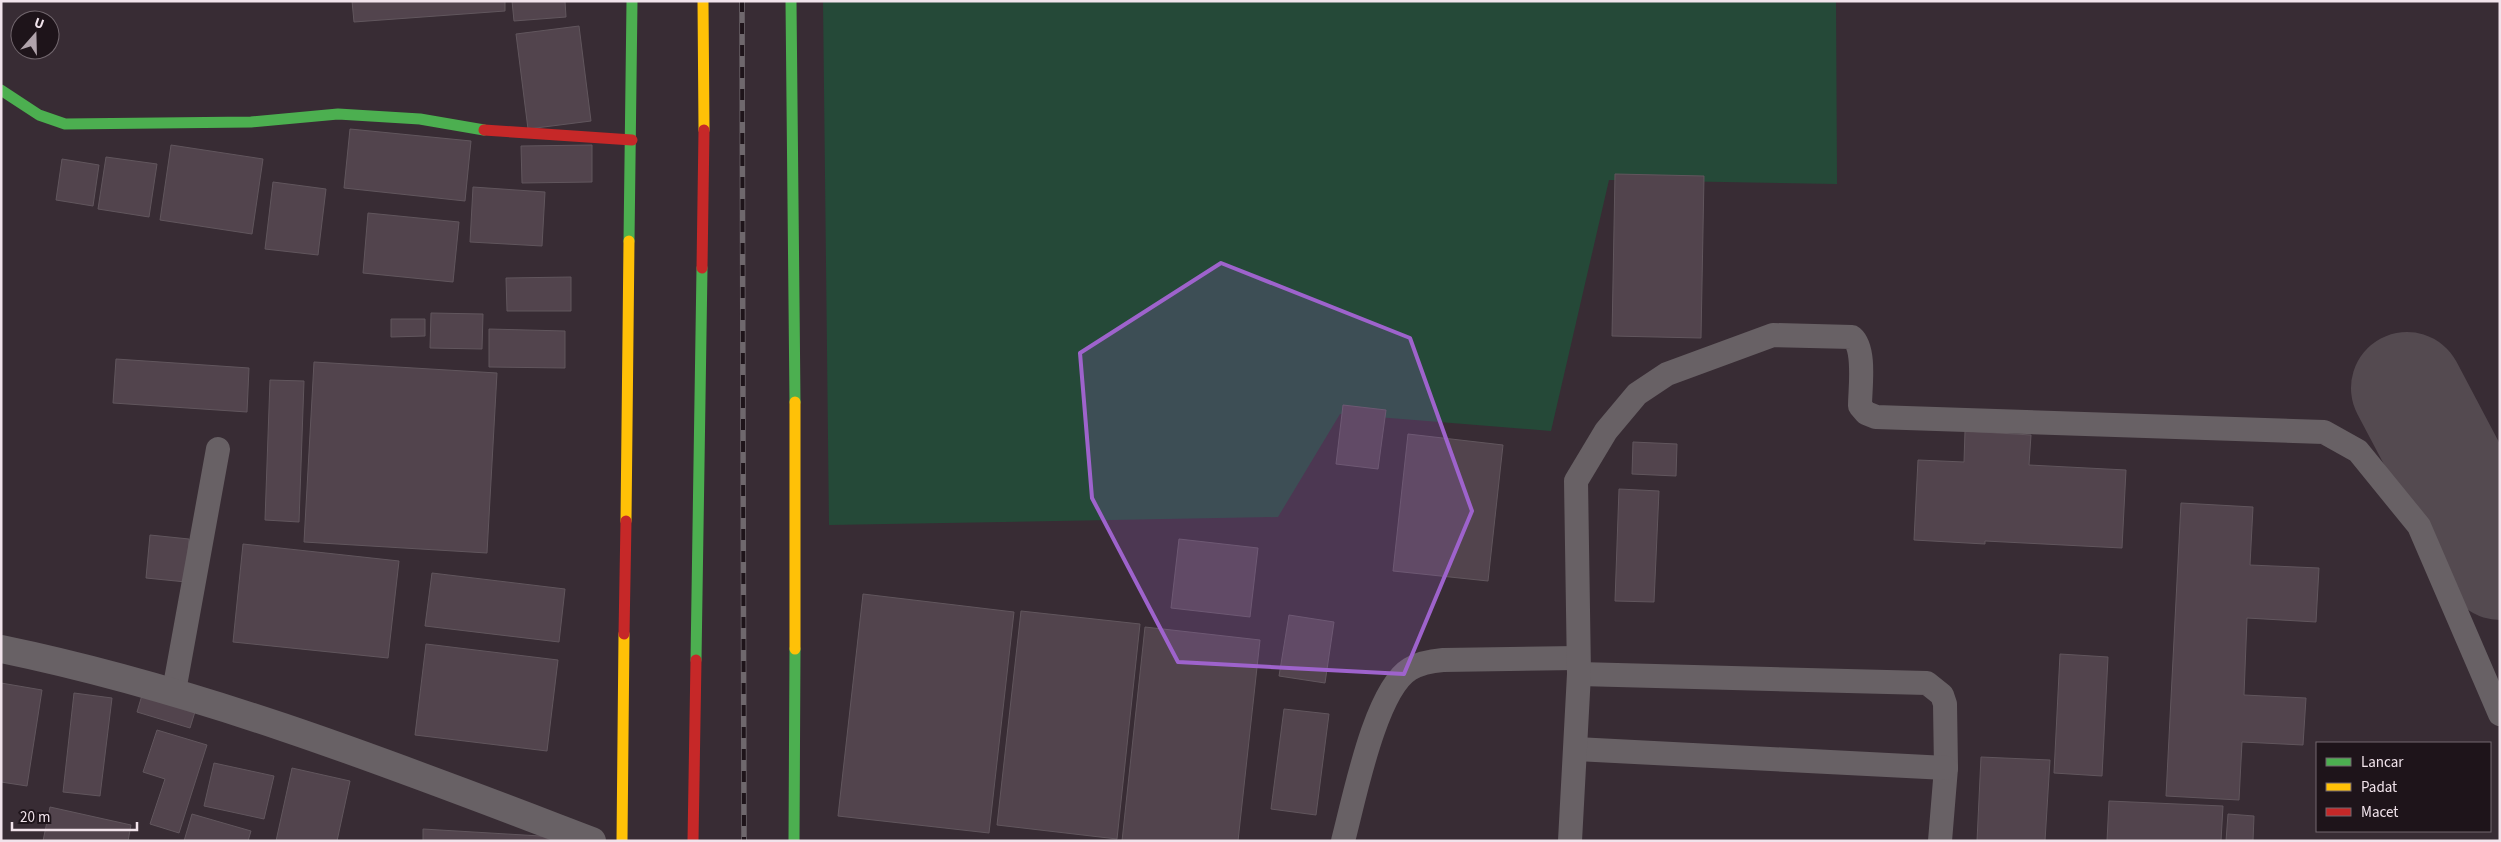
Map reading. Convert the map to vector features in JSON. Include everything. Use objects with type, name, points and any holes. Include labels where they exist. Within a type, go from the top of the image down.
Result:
[{"type":"main road","points":[[622,841],[632,140],[632,1]]},
{"type":"main road","points":[[693,841],[704,176],[703,1]]},
{"type":"main road","points":[[791,1],[796,498],[794,841]]},
{"type":"main road","points":[[1,90],[33,113],[49,121],[64,124],[251,122],[338,114],[420,118],[491,130],[632,140]]},
{"type":"street","points":[[1,649],[174,692],[353,750],[592,841]]},
{"type":"lane","points":[[1570,841],[1576,749],[1578,666],[1576,481],[1606,431],[1637,394],[1667,374],[1773,336],[1852,336],[1858,342],[1860,350],[1860,406],[1866,413],[1876,416],[2324,432],[2358,451],[2419,526],[2500,714]]},
{"type":"lane","points":[[174,692],[218,450]]},
{"type":"lane","points":[[1343,841],[1374,728],[1391,687],[1409,669],[1425,662],[1442,660],[1927,683],[1942,695],[1945,704],[1946,768],[1940,841]]},
{"type":"lane","points":[[1576,749],[1946,768]]},
{"type":"highlighted area","points":[[1221,263],[1410,338],[1472,511],[1404,674],[1178,662],[1092,498],[1080,353]]},
{"type":"green space","points":[[823,1],[1836,1],[1837,184],[1609,180],[1551,431],[1340,414],[1278,517],[829,525]]},
{"type":"building","points":[[352,1],[505,1],[505,11],[354,22]]},
{"type":"building","points":[[512,1],[565,1],[566,17],[514,21]]},
{"type":"building","points":[[579,26],[591,121],[528,129],[516,34]]},
{"type":"building","points":[[350,129],[471,141],[465,201],[344,188]]},
{"type":"building","points":[[171,145],[263,159],[252,234],[160,220]]},
{"type":"building","points":[[592,145],[592,182],[522,183],[521,146]]},
{"type":"building","points":[[106,157],[157,164],[149,217],[98,209]]},
{"type":"building","points":[[62,159],[99,165],[93,206],[56,200]]},
{"type":"building","points":[[1615,174],[1704,176],[1701,338],[1612,336]]},
{"type":"building","points":[[273,182],[326,189],[318,255],[265,249]]},
{"type":"building","points":[[473,187],[545,192],[542,246],[470,242]]},
{"type":"building","points":[[368,213],[459,222],[453,282],[363,273]]},
{"type":"building","points":[[571,277],[571,311],[507,311],[506,278]]},
{"type":"building","points":[[431,313],[483,314],[482,349],[430,348]]},
{"type":"building","points":[[391,319],[425,319],[425,336],[391,337]]},
{"type":"building","points":[[489,329],[565,331],[565,368],[489,367]]},
{"type":"building","points":[[116,359],[249,368],[247,412],[113,403]]},
{"type":"building","points":[[314,362],[497,373],[487,553],[304,542]]},
{"type":"building","points":[[270,380],[304,381],[299,522],[265,520]]},
{"type":"building","points":[[1343,405],[1386,410],[1378,469],[1336,464]]},
{"type":"building","points":[[1965,431],[2031,435],[2029,465],[2126,470],[2122,548],[1985,541],[1985,544],[1914,540],[1918,460],[1964,462]]},
{"type":"building","points":[[1408,434],[1503,445],[1488,581],[1393,571]]},
{"type":"building","points":[[1633,442],[1677,444],[1676,476],[1632,474]]},
{"type":"building","points":[[1619,489],[1659,491],[1654,602],[1615,601]]},
{"type":"building","points":[[2181,503],[2253,507],[2250,565],[2319,568],[2316,622],[2247,618],[2244,695],[2306,698],[2303,745],[2242,742],[2239,800],[2166,796]]},
{"type":"building","points":[[150,535],[189,539],[186,582],[146,578]]},
{"type":"building","points":[[1179,539],[1258,548],[1250,617],[1171,608]]},
{"type":"building","points":[[243,544],[399,561],[388,658],[233,642]]},
{"type":"building","points":[[432,573],[565,589],[559,642],[425,626]]},
{"type":"building","points":[[863,594],[1014,612],[989,833],[838,816]]},
{"type":"building","points":[[1021,611],[1140,624],[1117,839],[997,825]]},
{"type":"building","points":[[1289,615],[1334,622],[1325,683],[1279,676]]},
{"type":"building","points":[[1145,627],[1260,640],[1238,841],[1122,841]]},
{"type":"building","points":[[426,644],[558,660],[547,751],[415,735]]},
{"type":"building","points":[[2060,654],[2108,657],[2102,776],[2054,773]]},
{"type":"building","points":[[1,683],[42,690],[27,786],[1,782]]},
{"type":"building","points":[[145,685],[198,702],[190,728],[137,712]]},
{"type":"building","points":[[74,693],[112,698],[100,796],[63,792]]},
{"type":"building","points":[[1284,709],[1329,714],[1316,815],[1271,809]]},
{"type":"building","points":[[157,730],[207,745],[179,833],[150,824],[165,779],[143,772]]},
{"type":"building","points":[[1981,757],[2050,760],[2045,841],[1977,841]]},
{"type":"building","points":[[214,763],[274,776],[264,819],[204,806]]},
{"type":"building","points":[[292,768],[350,781],[337,841],[276,841]]},
{"type":"building","points":[[2109,801],[2223,806],[2221,841],[2107,841]]},
{"type":"building","points":[[50,807],[131,825],[128,841],[43,841]]},
{"type":"building","points":[[192,814],[251,831],[248,841],[184,841]]},
{"type":"building","points":[[2228,814],[2254,816],[2253,841],[2226,841]]},
{"type":"building","points":[[423,829],[557,837],[557,841],[423,841]]},
{"type":"taxiway","points":[[2407,388],[2500,564]]},
{"type":"railway","points":[[742,1],[744,841]]},
{"type":"traffic: fast","points":[[629,241],[632,1]]},
{"type":"traffic: fast","points":[[791,1],[795,402]]},
{"type":"traffic: fast","points":[[1,90],[39,115],[65,124],[251,122],[338,114],[420,119],[484,130]]},
{"type":"traffic: fast","points":[[696,660],[702,268]]},
{"type":"traffic: fast","points":[[794,841],[795,649]]},
{"type":"traffic: slow","points":[[703,1],[704,130]]},
{"type":"traffic: slow","points":[[626,521],[629,241]]},
{"type":"traffic: slow","points":[[795,402],[795,649]]},
{"type":"traffic: slow","points":[[622,841],[624,634]]},
{"type":"traffic: jam","points":[[484,130],[632,140]]},
{"type":"traffic: jam","points":[[702,268],[704,130]]},
{"type":"traffic: jam","points":[[624,634],[626,521]]},
{"type":"traffic: jam","points":[[693,841],[696,660]]}]
